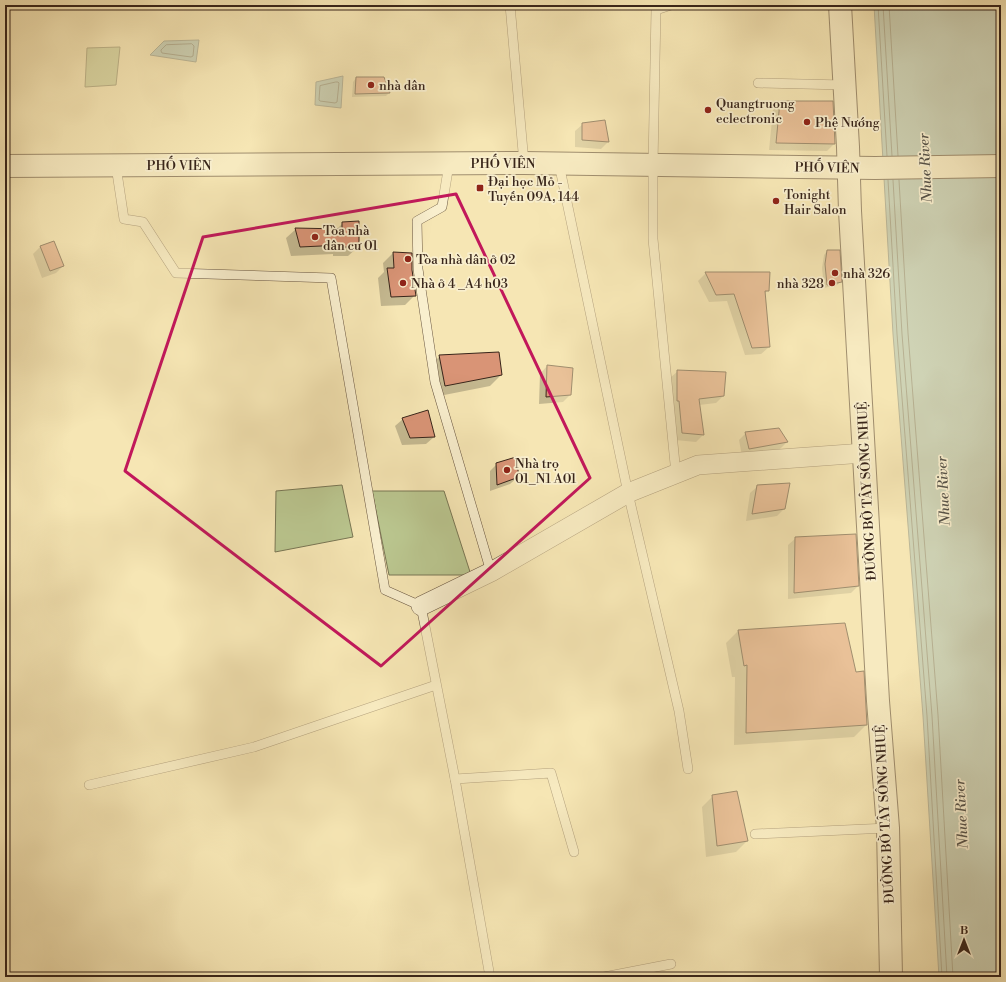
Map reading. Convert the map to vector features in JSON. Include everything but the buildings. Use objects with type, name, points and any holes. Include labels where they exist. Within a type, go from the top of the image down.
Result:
[{"type":"street","name":"ĐƯỜNG BỜ TÂY SÔNG NHUỆ","points":[[840,5],[864,453],[878,693],[888,828],[891,977]]},
{"type":"street","name":"PHỐ VIÊN","points":[[5,166],[524,163],[875,168],[1001,166]]},
{"type":"street","points":[[422,606],[491,572],[628,493],[698,465],[864,453]]},
{"type":"lane","points":[[510,5],[524,163]]},
{"type":"lane","points":[[671,5],[656,10],[653,239],[676,474]]},
{"type":"lane","points":[[758,83],[844,85]]},
{"type":"lane","points":[[449,163],[442,208],[417,222],[418,269],[435,382],[491,572]]},
{"type":"lane","points":[[559,164],[628,493],[679,711],[688,769]]},
{"type":"lane","points":[[116,166],[124,219],[143,222],[176,273],[331,278],[385,590],[422,606],[455,779],[490,977]]},
{"type":"lane","points":[[89,785],[254,747],[436,685]]},
{"type":"lane","points":[[455,779],[551,773],[574,852]]},
{"type":"lane","points":[[755,834],[888,828]]},
{"type":"lane","points":[[604,977],[671,964]]},
{"type":"highlighted area","points":[[456,194],[590,478],[381,666],[125,471],[203,237]]},
{"type":"green space","points":[[120,47],[116,85],[85,87],[87,48]]},
{"type":"green space","points":[[342,485],[353,537],[275,552],[276,491]]},
{"type":"green space","points":[[372,491],[444,491],[471,575],[389,575]]},
{"type":"water","name":"Nhue River","points":[[874,5],[1001,5],[1001,977],[939,977],[923,716],[893,334]]},
{"type":"water","points":[[199,40],[196,62],[150,55],[164,41]]},
{"type":"water","points":[[343,76],[341,108],[315,105],[316,82]]},
{"type":"place","name":"nhà dân","points":[[371,85]]},
{"type":"place","name":"Quangtruong eclectronic","points":[[708,110]]},
{"type":"place","name":"Phệ Nướng","points":[[807,122]]},
{"type":"place","name":"Đại học Mỏ - Tuyến 09A, 144","points":[[480,188]]},
{"type":"place","name":"Tonight Hair Salon","points":[[776,201]]},
{"type":"place","name":"Tòa nhà dân cư 01","points":[[315,237]]},
{"type":"place","name":"Tòa nhà dân ở 02","points":[[408,259]]},
{"type":"place","name":"nhà 326","points":[[835,273]]},
{"type":"place","name":"Nhà ở 4 _A4 h03","points":[[403,283]]},
{"type":"place","name":"nhà 328","points":[[832,283]]},
{"type":"place","name":"Nhà trọ 01_N1 A01","points":[[507,470]]}]
